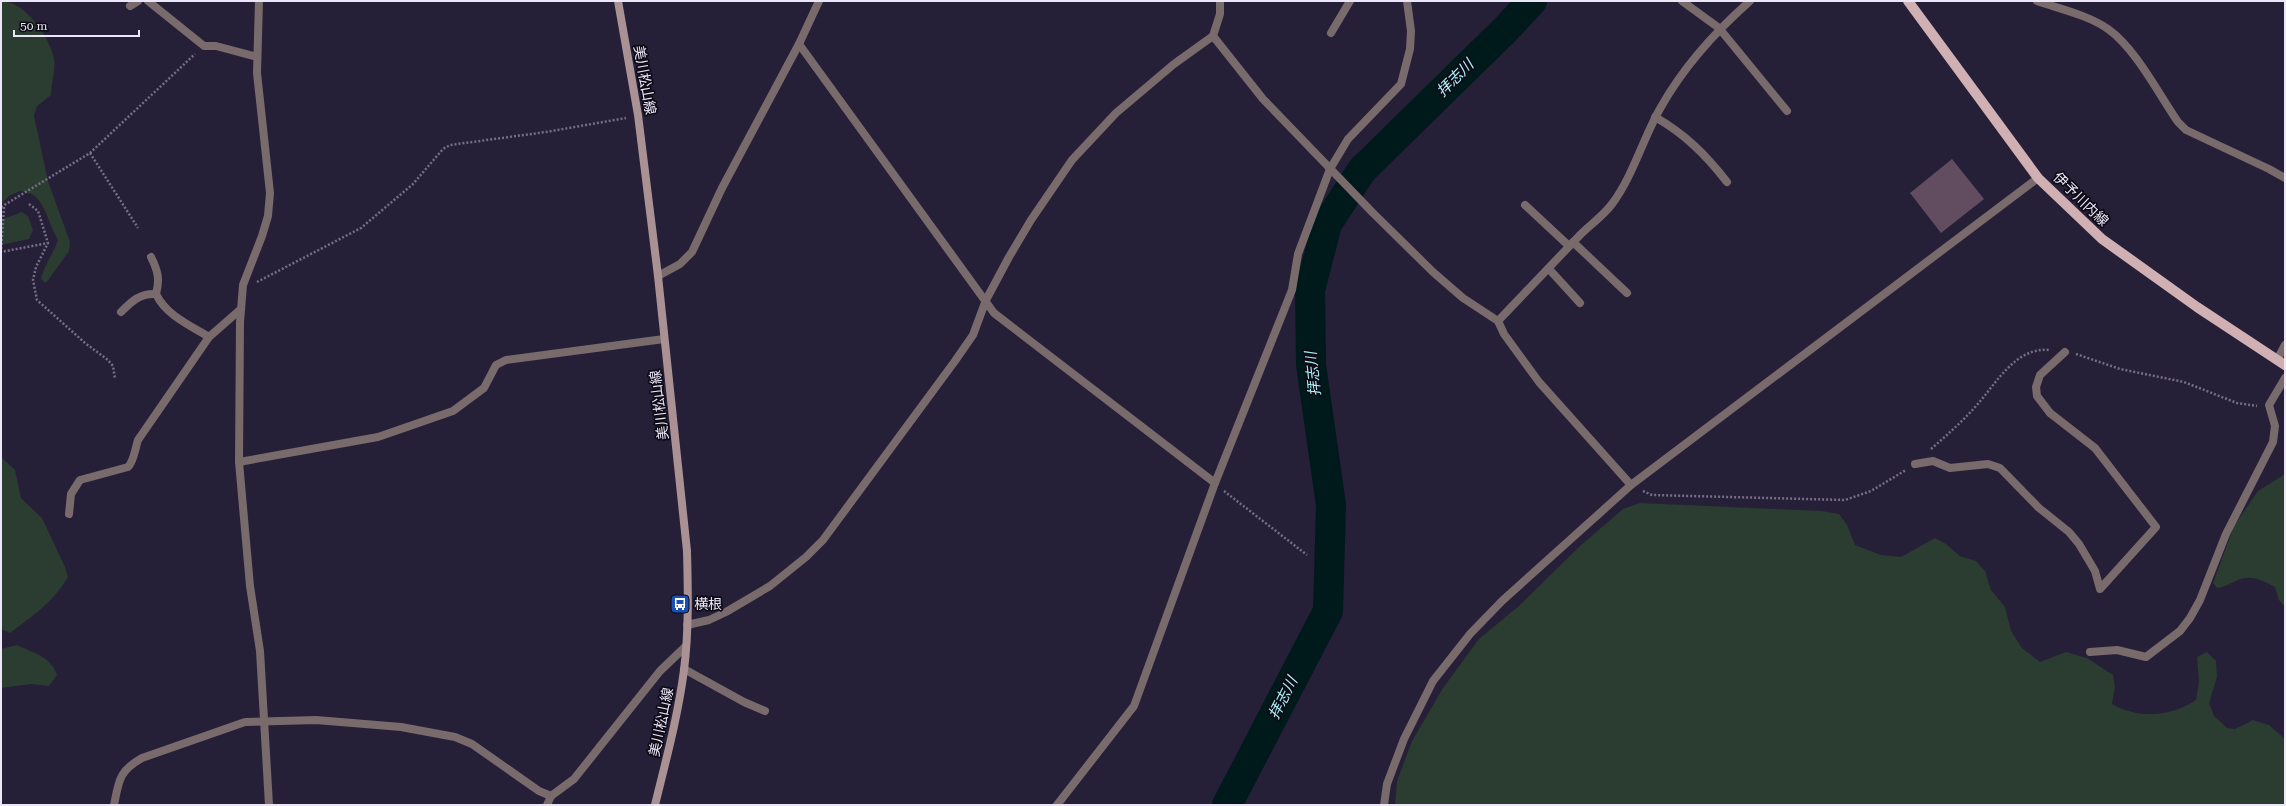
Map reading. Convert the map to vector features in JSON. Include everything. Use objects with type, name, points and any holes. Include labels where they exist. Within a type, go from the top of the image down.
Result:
[{"type":"main road","name":"美川松山線","points":[[618,1],[638,115],[658,276],[687,551],[687,625],[684,668],[674,728],[655,805]]},
{"type":"main road","name":"伊予川内線","points":[[1908,1],[2038,178],[2102,239],[2197,307],[2281,363]]},
{"type":"street","points":[[130,6],[138,1]]},
{"type":"street","points":[[148,1],[204,46],[216,46],[257,57]]},
{"type":"street","points":[[259,1],[257,73],[270,193],[268,216],[262,236],[242,285],[239,462],[250,586],[260,651],[269,805]]},
{"type":"street","points":[[658,276],[680,264],[692,252],[722,188],[799,44],[819,1]]},
{"type":"street","points":[[687,625],[715,617],[750,598],[792,569],[823,540],[956,361],[973,334],[986,300],[1031,220],[1072,160],[1116,112],[1174,64],[1213,36],[1220,14],[1220,1]]},
{"type":"street","points":[[1331,34],[1350,1]]},
{"type":"street","points":[[1057,805],[1134,706],[1215,483],[1292,290],[1298,254],[1332,172],[1348,139],[1401,84],[1410,49],[1411,30],[1407,1]]},
{"type":"street","points":[[1682,1],[1719,28],[1787,111]]},
{"type":"street","points":[[1498,321],[1549,269],[1571,244],[1611,206],[1621,191],[1655,117],[1673,86],[1695,56],[1719,28],[1750,1]]},
{"type":"street","points":[[2037,1],[2095,22],[2108,30],[2132,54],[2178,122],[2186,130],[2285,178]]},
{"type":"street","points":[[1213,36],[1263,99],[1373,214],[1432,272],[1463,298],[1498,321],[1504,334],[1539,382],[1631,485]]},
{"type":"street","points":[[799,44],[994,313],[1215,483]]},
{"type":"street","points":[[1655,117],[1671,126],[1700,149],[1727,182]]},
{"type":"street","points":[[1384,805],[1387,784],[1404,739],[1434,682],[1470,634],[1502,601],[1631,485],[2038,178]]},
{"type":"street","points":[[1525,205],[1627,293]]},
{"type":"street","points":[[151,257],[158,272],[159,282],[156,294],[160,303],[172,314],[209,337]]},
{"type":"street","points":[[1549,269],[1580,303]]},
{"type":"street","points":[[121,312],[138,297],[145,294],[156,294]]},
{"type":"street","points":[[69,514],[71,494],[80,480],[91,476],[123,470],[132,463],[132,455],[138,440],[209,337],[241,309]]},
{"type":"street","points":[[239,462],[378,437],[453,411],[484,388],[496,365],[506,360],[664,339]]},
{"type":"street","points":[[2281,363],[2285,345]]},
{"type":"street","points":[[1915,464],[1933,461],[1950,468],[1988,464],[2000,468],[2039,508],[2069,532],[2079,544],[2092,564],[2100,589],[2156,527],[2095,448],[2050,413],[2037,396],[2036,387],[2040,375],[2065,352]]},
{"type":"street","points":[[2090,652],[2117,650],[2146,657],[2180,631],[2190,618],[2200,600],[2226,534],[2273,442],[2275,426],[2269,405],[2285,378]]},
{"type":"street","points":[[547,805],[551,796],[574,779],[660,672],[685,647]]},
{"type":"street","points":[[684,668],[765,711]]},
{"type":"street","points":[[114,805],[119,779],[128,766],[142,758],[245,722],[316,720],[401,727],[455,737],[472,744],[539,790],[551,796]]},
{"type":"path","points":[[48,243],[1,252],[2,207],[63,168],[90,153],[204,46]]},
{"type":"path","points":[[242,285],[259,282],[361,228],[413,184],[443,149],[450,145],[546,132],[638,115]]},
{"type":"path","points":[[90,153],[138,228]]},
{"type":"path","points":[[29,204],[38,211],[48,243],[36,266],[33,280],[37,300],[85,343],[108,360],[115,371],[115,379]]},
{"type":"path","points":[[1631,485],[1652,495],[1845,500],[1870,491],[1915,464],[1948,435],[2008,368],[2034,350],[2042,349],[2065,352],[2100,361],[2120,369],[2184,382],[2237,403],[2269,405]]},
{"type":"path","points":[[1215,483],[1307,555]]},
{"type":"green space","points":[[1,1],[19,7],[35,22],[42,31],[52,50],[54,59],[51,95],[37,106],[34,116],[48,181],[70,242],[69,251],[46,283],[41,279],[42,274],[58,240],[43,206],[34,196],[20,191],[9,196],[1,204]]},
{"type":"green space","points":[[22,212],[28,216],[33,230],[29,239],[1,245],[1,217],[3,219]]},
{"type":"green space","points":[[1,457],[15,470],[21,498],[42,518],[65,567],[68,577],[49,601],[10,633],[1,629]]},
{"type":"green space","points":[[2285,474],[2285,607],[2279,600],[2275,587],[2257,579],[2243,578],[2217,588],[2213,583],[2234,526],[2258,491]]},
{"type":"green space","points":[[1640,503],[1822,511],[1839,514],[1847,525],[1855,545],[1881,555],[1901,557],[1935,538],[1946,544],[1960,556],[1976,561],[1985,571],[1991,590],[2005,607],[2011,631],[2022,648],[2040,662],[2066,652],[2087,658],[2113,675],[2115,686],[2112,704],[2133,712],[2143,714],[2165,713],[2186,706],[2196,700],[2199,682],[2197,657],[2207,652],[2216,661],[2217,677],[2209,703],[2214,716],[2227,728],[2235,729],[2253,720],[2269,725],[2284,738],[2285,805],[1395,805],[1397,781],[1412,741],[1443,688],[1479,639],[1520,605],[1580,546],[1623,509]]},
{"type":"green space","points":[[17,645],[41,656],[50,663],[57,675],[49,686],[31,684],[1,688],[1,649]]},
{"type":"building","points":[[1952,159],[1984,199],[1941,233],[1910,193]]},
{"type":"waterway","name":"拝志川","points":[[1227,805],[1328,611],[1331,505],[1311,365],[1310,290],[1327,224],[1362,170],[1506,29],[1532,1]]},
{"type":"place","name":"横根","points":[[680,604]]}]
